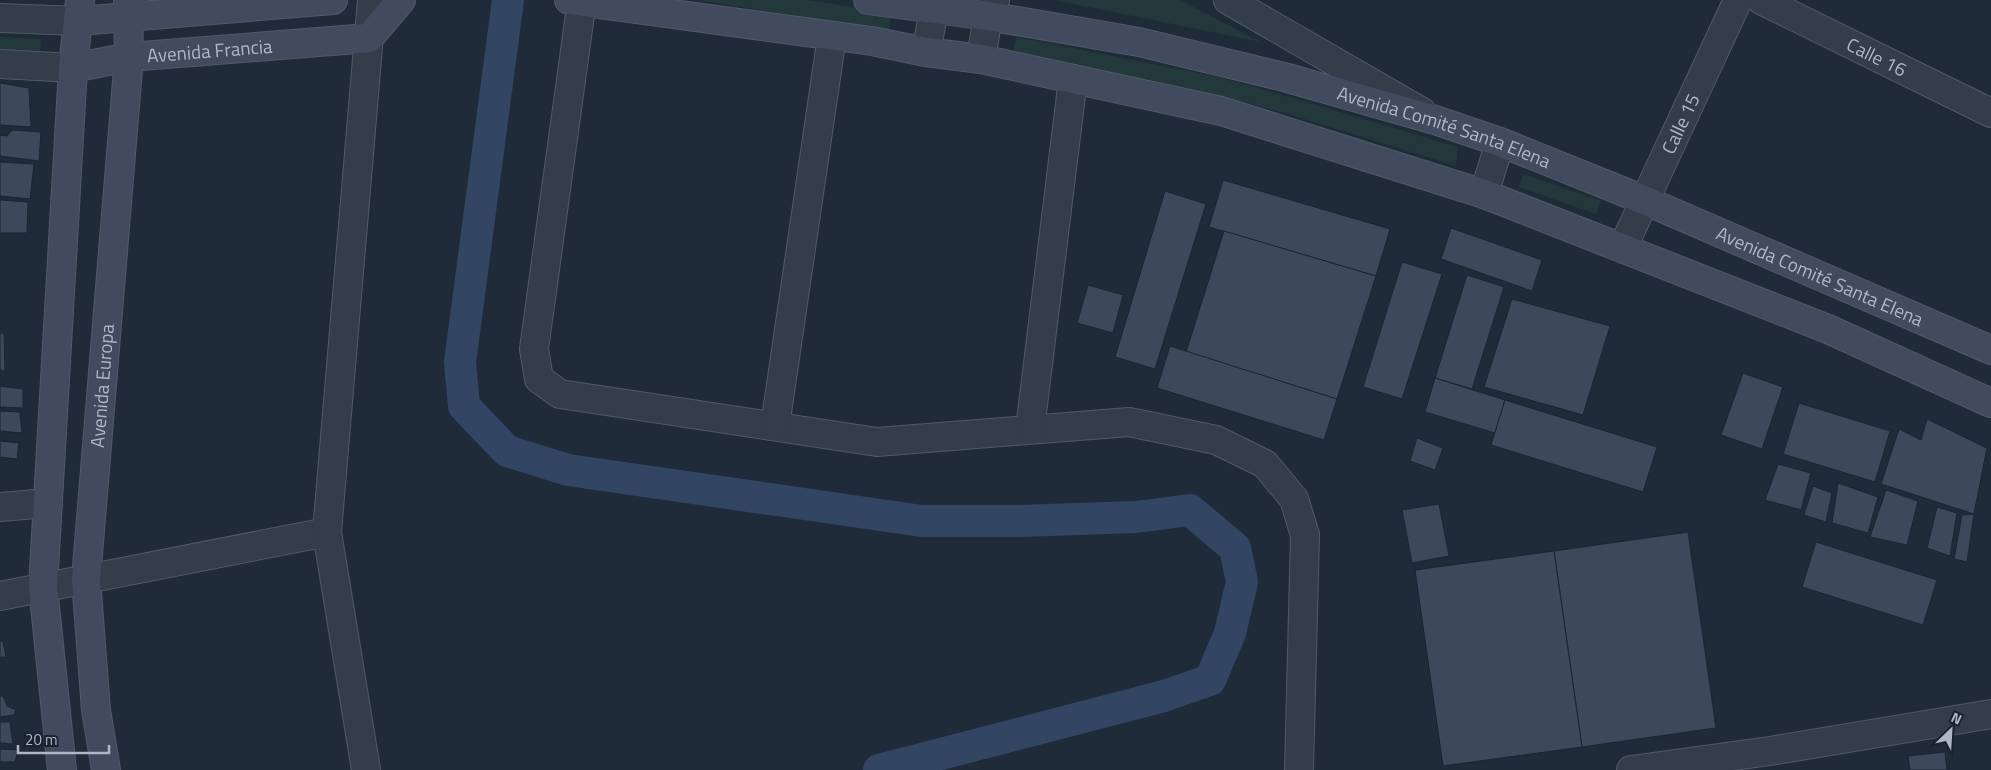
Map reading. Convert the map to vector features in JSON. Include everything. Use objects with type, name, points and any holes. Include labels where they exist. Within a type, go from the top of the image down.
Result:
[{"type":"street","points":[[0,18],[80,11],[333,0]]},
{"type":"street","points":[[366,770],[327,532],[372,0]]},
{"type":"street","points":[[369,38],[400,0]]},
{"type":"street","name":"Avenida Comité Santa Elena","points":[[868,0],[992,8],[1284,77],[1435,120],[1500,142],[1644,200],[1991,350]]},
{"type":"street","name":"Calle 15","points":[[1623,247],[1738,0]]},
{"type":"street","name":"Calle 16","points":[[1761,0],[1991,113]]},
{"type":"street","points":[[1299,770],[1305,535],[1294,498],[1265,464],[1216,440],[1129,422],[877,442],[560,394],[539,379],[534,349],[577,1],[872,41],[926,52],[981,59],[1221,111],[1484,194],[1828,329],[1991,403]]},
{"type":"street","points":[[1233,1],[1435,120]]},
{"type":"street","points":[[926,52],[936,5]]},
{"type":"street","points":[[981,59],[992,8]]},
{"type":"street","name":"Avenida Europa","points":[[106,770],[96,710],[86,579],[129,57],[127,9]]},
{"type":"street","points":[[62,770],[43,587],[73,68],[80,11]]},
{"type":"street","points":[[774,426],[832,36]]},
{"type":"street","name":"Avenida Francia","points":[[0,64],[73,68],[129,57],[369,38]]},
{"type":"street","points":[[1030,429],[1073,79]]},
{"type":"street","points":[[1484,194],[1500,142]]},
{"type":"street","points":[[0,507],[48,503]]},
{"type":"street","points":[[0,596],[327,532]]},
{"type":"street","points":[[1631,770],[1771,760],[1991,714]]},
{"type":"green space","points":[[697,0],[808,0],[891,13],[889,31]]},
{"type":"green space","points":[[1054,0],[1180,0],[1261,42]]},
{"type":"green space","points":[[0,37],[41,39],[40,52],[0,50]]},
{"type":"green space","points":[[1017,37],[1213,76],[1262,89],[1458,147],[1456,166],[1288,114],[1216,95],[1012,55]]},
{"type":"green space","points":[[1523,174],[1601,201],[1596,214],[1519,187]]},
{"type":"building","points":[[0,83],[29,88],[31,127],[0,125]]},
{"type":"building","points":[[12,130],[41,132],[39,161],[0,156],[0,135],[7,136]]},
{"type":"building","points":[[0,162],[34,164],[30,199],[0,196]]},
{"type":"building","points":[[1223,180],[1390,229],[1376,276],[1209,227]]},
{"type":"building","points":[[1165,191],[1206,204],[1155,369],[1115,357]]},
{"type":"building","points":[[0,200],[28,202],[27,233],[0,233]]},
{"type":"building","points":[[1451,228],[1542,260],[1532,291],[1441,259]]},
{"type":"building","points":[[1224,231],[1376,276],[1337,399],[1186,352]]},
{"type":"building","points":[[1402,262],[1442,274],[1402,399],[1363,387]]},
{"type":"building","points":[[1467,275],[1504,287],[1472,389],[1435,378]]},
{"type":"building","points":[[1088,285],[1123,295],[1113,333],[1077,323]]},
{"type":"building","points":[[1512,299],[1610,326],[1583,415],[1484,387]]},
{"type":"building","points":[[0,333],[4,333],[5,371],[0,370]]},
{"type":"building","points":[[1170,346],[1337,399],[1324,440],[1157,388]]},
{"type":"building","points":[[1743,373],[1783,387],[1762,449],[1721,435]]},
{"type":"building","points":[[1435,378],[1505,400],[1495,433],[1425,412]]},
{"type":"building","points":[[0,386],[23,389],[23,408],[0,407]]},
{"type":"building","points":[[1505,400],[1657,447],[1643,492],[1491,445]]},
{"type":"building","points":[[1799,403],[1890,431],[1875,482],[1783,454]]},
{"type":"building","points":[[0,411],[20,412],[22,433],[0,431]]},
{"type":"building","points":[[1927,419],[1987,448],[1974,514],[1881,484],[1899,429],[1921,440]]},
{"type":"building","points":[[1417,438],[1443,448],[1435,470],[1410,461]]},
{"type":"building","points":[[0,441],[19,443],[17,459],[0,457]]},
{"type":"building","points":[[1778,464],[1811,473],[1801,510],[1765,500]]},
{"type":"building","points":[[1838,483],[1878,497],[1868,533],[1832,523]]},
{"type":"building","points":[[1813,486],[1832,493],[1826,522],[1804,515]]},
{"type":"building","points":[[1886,490],[1918,501],[1907,545],[1870,537]]},
{"type":"building","points":[[1439,504],[1449,556],[1412,563],[1402,510]]},
{"type":"building","points":[[1937,507],[1957,513],[1950,556],[1927,548]]},
{"type":"building","points":[[1974,514],[1967,562],[1954,559],[1962,515]]},
{"type":"building","points":[[1688,532],[1716,728],[1582,747],[1554,551]]},
{"type":"building","points":[[1816,542],[1937,580],[1923,625],[1802,587]]},
{"type":"building","points":[[1554,551],[1582,747],[1443,766],[1415,570]]},
{"type":"building","points":[[0,641],[3,641],[6,657],[0,657]]},
{"type":"building","points":[[0,696],[3,696],[7,706],[16,710],[14,715],[0,717]]},
{"type":"building","points":[[0,722],[10,722],[13,744],[0,743]]},
{"type":"building","points":[[0,749],[18,750],[15,762],[0,762]]},
{"type":"building","points":[[1945,752],[1947,770],[1910,770],[1908,756]]},
{"type":"waterway","points":[[508,0],[460,362],[464,406],[507,451],[568,470],[922,521],[1019,521],[1136,517],[1190,510],[1235,548],[1242,582],[1230,633],[1210,680],[1164,696],[879,770]]}]
